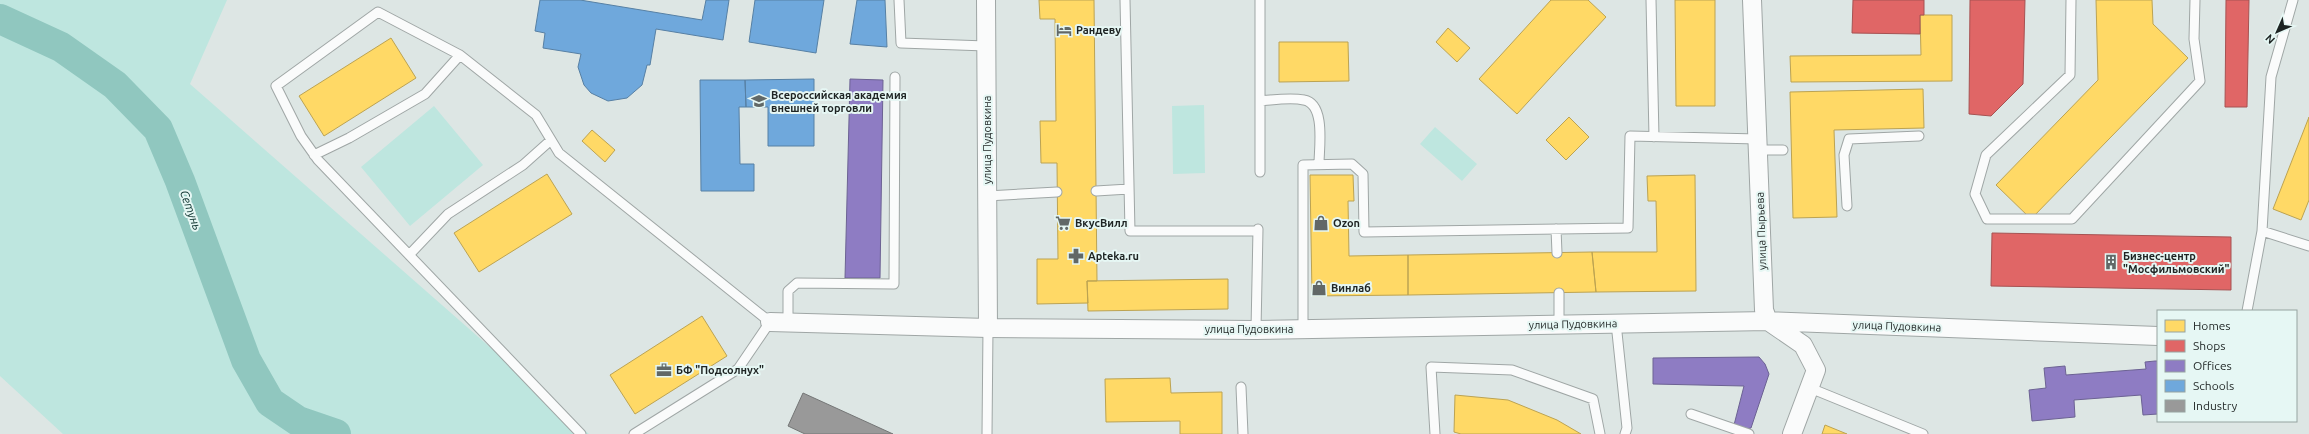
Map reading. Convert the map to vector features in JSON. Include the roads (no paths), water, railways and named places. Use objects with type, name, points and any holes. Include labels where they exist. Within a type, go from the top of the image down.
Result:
[{"type":"street","name":"улица Пудовкина","points":[[986,0],[988,328]]},
{"type":"street","name":"улица Пырьева","points":[[1752,0],[1764,310],[1768,321]]},
{"type":"street","name":"улица Пудовкина","points":[[770,322],[988,328],[1256,330],[1768,321],[2157,336]]},
{"type":"street","points":[[1768,321],[1803,345],[1816,370],[1792,434]]},
{"type":"lane","points":[[899,0],[901,43],[986,46]]},
{"type":"lane","points":[[1125,0],[1130,231],[1258,230],[1256,330]]},
{"type":"lane","points":[[1260,0],[1260,172]]},
{"type":"lane","points":[[1651,0],[1654,137]]},
{"type":"lane","points":[[2071,0],[2070,74],[1986,155],[1975,194],[1987,219],[2072,219],[2200,81],[2194,39],[2194,0]]},
{"type":"lane","points":[[2247,310],[2262,231],[2271,77],[2293,0]]},
{"type":"lane","points":[[582,434],[314,155],[301,136],[276,86],[378,12],[460,55],[536,115],[559,153],[770,322],[738,369],[634,434]]},
{"type":"lane","points":[[314,155],[348,138],[425,94],[460,55]]},
{"type":"lane","points":[[788,322],[788,291],[797,283],[894,284],[894,77]]},
{"type":"lane","points":[[1260,101],[1304,100],[1313,104],[1319,117],[1319,164]]},
{"type":"lane","points":[[1303,329],[1303,165],[1352,164],[1363,174],[1364,232],[1628,228],[1630,136],[1758,145],[1783,150]]},
{"type":"lane","points":[[1847,206],[1844,155],[1849,139],[1919,136]]},
{"type":"lane","points":[[409,255],[448,214],[523,164],[551,140]]},
{"type":"lane","points":[[1096,191],[1129,189]]},
{"type":"lane","points":[[987,196],[1057,192]]},
{"type":"lane","points":[[1556,229],[1557,253]]},
{"type":"lane","points":[[2262,231],[2309,246]]},
{"type":"lane","points":[[1559,293],[1559,324]]},
{"type":"lane","points":[[1616,323],[1627,428],[1625,434]]},
{"type":"lane","points":[[988,328],[988,434]]},
{"type":"lane","points":[[1435,434],[1431,367],[1512,370],[1593,399],[1600,434]]},
{"type":"lane","points":[[1241,387],[1243,434]]},
{"type":"lane","points":[[1810,388],[1923,434]]},
{"type":"lane","points":[[1691,414],[1749,434]]},
{"type":"waterway","name":"Сетунь","points":[[0,19],[61,47],[115,85],[158,129],[180,181],[246,360],[270,402],[298,421],[336,434]]},
{"type":"place","name":"Рандеву","points":[[1064,30]]},
{"type":"place","name":"Всероссийская академия внешней торговли","points":[[759,101]]},
{"type":"place","name":"ВкусВилл","points":[[1063,223]]},
{"type":"place","name":"Ozon","points":[[1321,223]]},
{"type":"place","name":"Apteka.ru","points":[[1076,256]]},
{"type":"place","name":"Бизнес-центр \"Мосфильмовский\"","points":[[2111,262]]},
{"type":"place","name":"Винлаб","points":[[1319,288]]},
{"type":"place","name":"БФ \"Подсолнух\"","points":[[664,370]]}]
